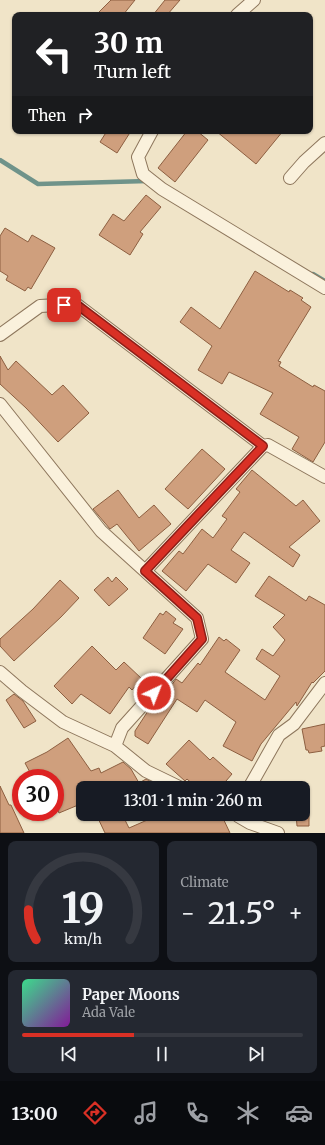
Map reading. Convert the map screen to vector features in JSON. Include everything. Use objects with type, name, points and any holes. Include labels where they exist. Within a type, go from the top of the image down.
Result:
[{"type":"street","points":[[240,12],[254,0]]},
{"type":"street","points":[[150,134],[138,157],[143,174],[162,189],[325,288]]},
{"type":"street","points":[[290,178],[304,162],[325,143]]},
{"type":"street","points":[[0,335],[40,306],[76,304],[263,446]]},
{"type":"street","points":[[0,404],[101,531],[197,618],[202,639],[122,728],[115,746]]},
{"type":"street","points":[[145,571],[263,446],[268,445],[325,477]]},
{"type":"street","points":[[0,672],[22,691],[63,722],[115,746],[146,770],[167,781]]},
{"type":"street","points":[[253,781],[279,735],[294,724],[325,683]]},
{"type":"street","points":[[247,821],[256,830],[278,833]]},
{"type":"building","points":[[111,0],[135,0],[125,12],[99,12]]},
{"type":"building","points":[[165,0],[180,0],[170,12],[155,12]]},
{"type":"building","points":[[105,134],[129,134],[117,153],[100,142]]},
{"type":"building","points":[[185,134],[201,134],[208,140],[175,182],[158,168]]},
{"type":"building","points":[[220,134],[281,134],[256,164]]},
{"type":"building","points":[[146,195],[161,207],[140,232],[143,234],[130,255],[99,235],[113,214],[124,221]]},
{"type":"building","points":[[5,228],[28,242],[32,235],[55,248],[31,289],[28,287],[25,291],[6,280],[8,276],[0,271],[0,236]]},
{"type":"building","points":[[255,271],[289,292],[290,290],[303,298],[301,300],[311,307],[278,361],[281,362],[279,366],[313,387],[314,385],[325,391],[325,442],[313,462],[292,449],[299,437],[260,414],[273,393],[229,372],[222,384],[198,370],[212,346],[180,322],[191,307],[220,329]]},
{"type":"building","points":[[0,356],[8,370],[16,361],[52,395],[63,385],[89,413],[58,442],[26,408],[0,384]]},
{"type":"building","points":[[202,449],[225,469],[188,509],[165,489]]},
{"type":"building","points":[[252,470],[296,506],[303,500],[320,521],[289,547],[300,555],[293,567],[244,532],[231,550],[250,563],[236,583],[208,564],[186,591],[162,571],[179,551],[183,554],[202,529],[213,538],[227,519],[222,516],[240,492],[236,489]]},
{"type":"building","points":[[118,490],[139,518],[154,505],[171,524],[139,551],[117,524],[110,529],[93,509]]},
{"type":"building","points":[[269,576],[306,601],[309,596],[325,605],[325,671],[313,683],[312,682],[297,706],[296,702],[261,744],[252,761],[223,746],[236,722],[205,700],[197,712],[177,699],[148,744],[135,736],[135,731],[154,703],[156,704],[163,695],[164,696],[176,679],[182,683],[198,663],[200,665],[219,637],[224,641],[226,639],[240,650],[225,672],[265,700],[280,676],[256,659],[262,649],[273,656],[285,640],[273,627],[285,615],[255,596]]},
{"type":"building","points":[[108,577],[112,582],[116,577],[128,589],[109,606],[94,590]]},
{"type":"building","points":[[60,580],[79,598],[14,661],[0,646],[0,639],[33,609]]},
{"type":"building","points":[[166,611],[176,619],[173,623],[183,629],[165,654],[143,638],[160,613],[163,615]]},
{"type":"building","points":[[92,646],[116,670],[124,662],[142,679],[132,690],[129,687],[110,714],[81,694],[72,704],[54,686]]},
{"type":"building","points":[[14,694],[23,701],[36,721],[24,728],[6,700]]},
{"type":"building","points":[[325,724],[325,746],[321,747],[322,751],[309,753],[308,750],[306,750],[302,729]]},
{"type":"building","points":[[68,738],[91,771],[99,768],[101,773],[123,762],[131,769],[138,781],[76,781],[76,806],[64,811],[64,769],[28,769],[25,763],[47,752]]},
{"type":"building","points":[[189,740],[210,760],[213,757],[232,774],[226,781],[189,781],[187,779],[185,781],[166,764]]},
{"type":"building","points":[[0,786],[9,805],[12,807],[12,821],[18,821],[24,833],[0,833]]},
{"type":"building","points":[[99,821],[126,821],[129,828],[145,821],[224,821],[230,833],[105,833]]},
{"type":"building","points":[[297,821],[309,821],[309,826],[297,826]]},
{"type":"waterway","points":[[0,160],[38,184],[148,181]]},
{"type":"waterway","points":[[313,274],[325,281]]},
{"type":"route","points":[[64,305],[76,304],[263,446],[145,571],[197,618],[202,639],[154,693]]}]
